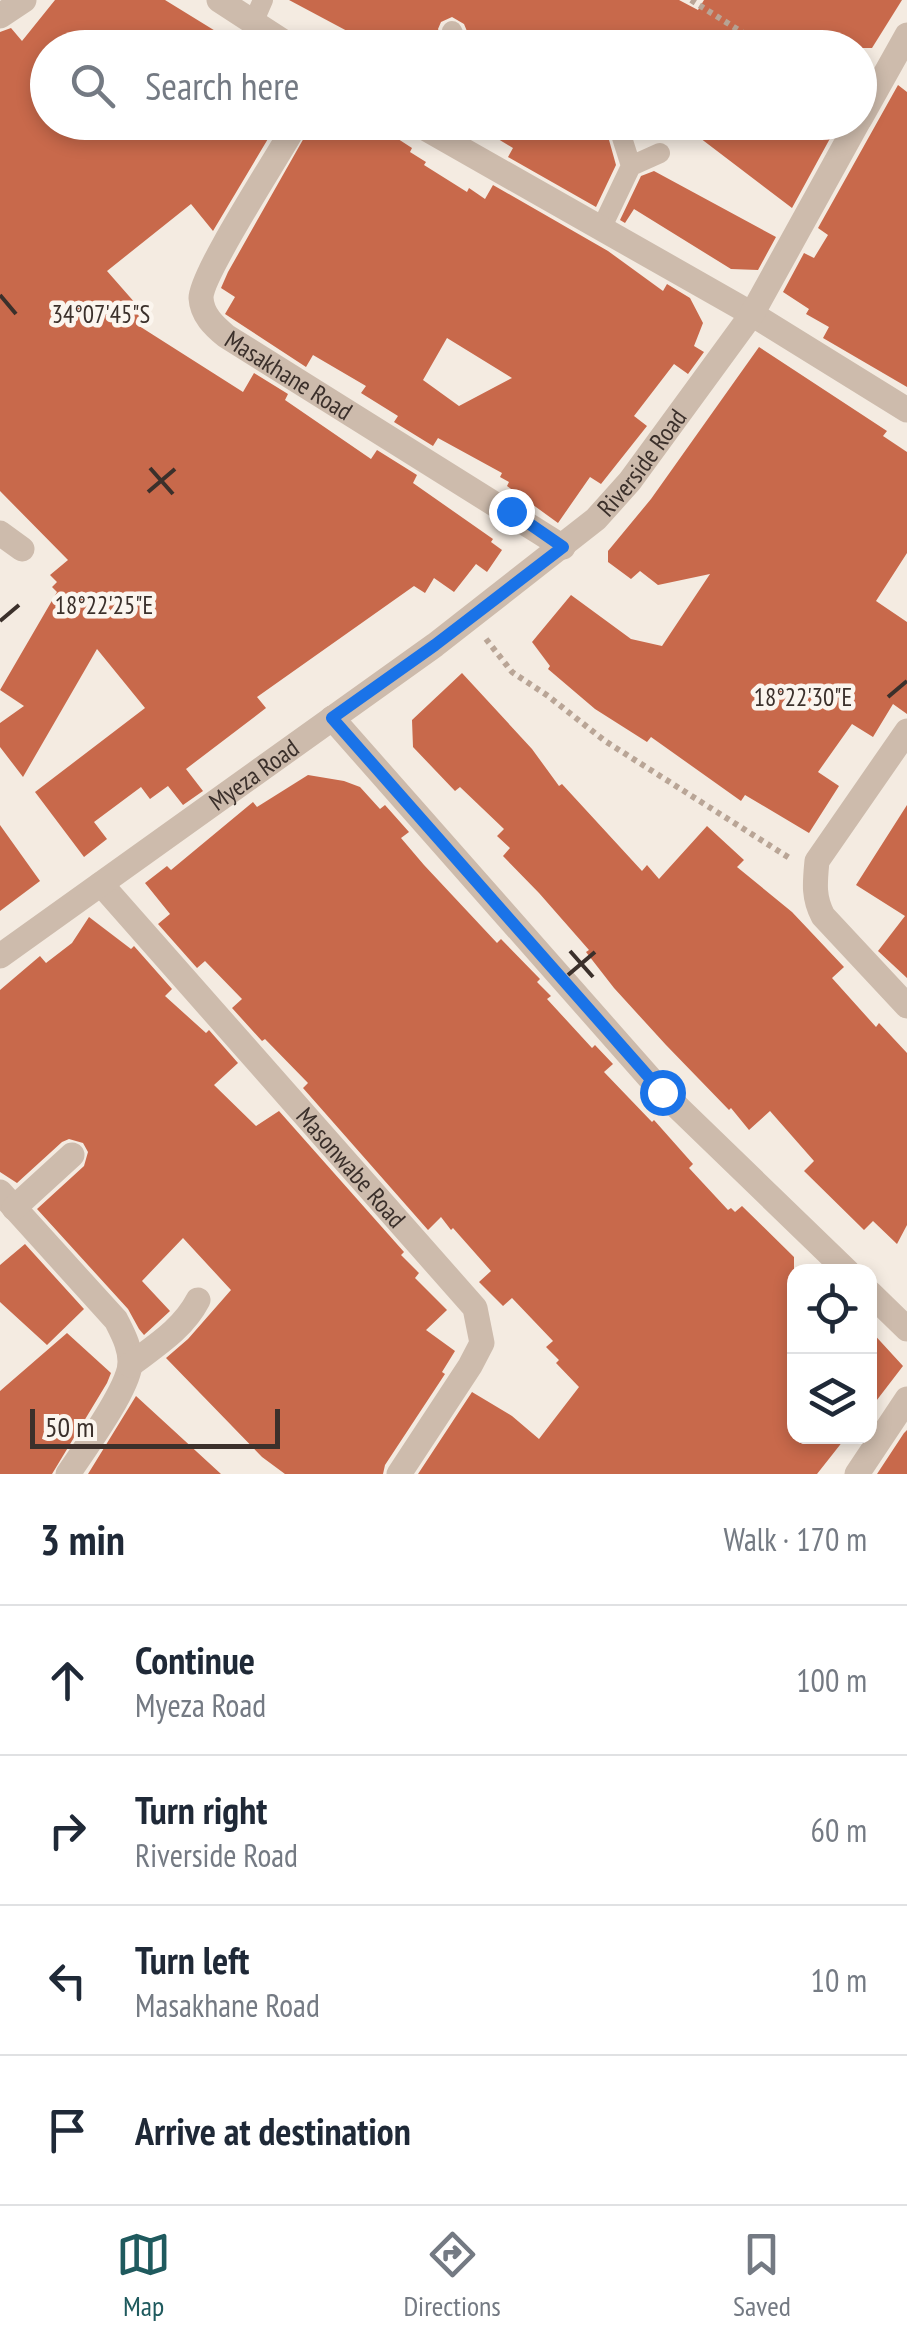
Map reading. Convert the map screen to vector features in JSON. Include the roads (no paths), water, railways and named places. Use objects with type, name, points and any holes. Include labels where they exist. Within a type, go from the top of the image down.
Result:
[{"type":"street","points":[[0,16],[24,0]]},
{"type":"street","points":[[219,0],[258,12],[276,30]]},
{"type":"street","name":"Riverside Road","points":[[877,89],[907,36]]},
{"type":"street","name":"Masakhane Road","points":[[286,140],[211,267],[201,301],[205,313],[226,336],[563,547]]},
{"type":"street","points":[[448,140],[752,314],[907,410]]},
{"type":"street","name":"Riverside Road","points":[[332,718],[470,619],[596,520],[630,481],[752,314],[848,140]]},
{"type":"street","points":[[0,533],[22,549]]},
{"type":"street","points":[[332,718],[662,1092],[840,1264]]},
{"type":"street","name":"Myeza Road","points":[[0,956],[332,718]]},
{"type":"street","points":[[907,731],[817,861],[815,900],[823,916],[907,1006]]},
{"type":"street","name":"Masonwabe Road","points":[[101,884],[475,1308],[482,1343],[399,1474]]},
{"type":"street","points":[[68,1474],[124,1385],[130,1365],[128,1346],[116,1320],[7,1200],[72,1155]]},
{"type":"street","points":[[130,1365],[176,1328],[198,1300]]},
{"type":"street","points":[[877,1300],[907,1329]]},
{"type":"street","points":[[858,1474],[907,1399]]},
{"type":"lane","points":[[623,140],[631,166]]},
{"type":"lane","points":[[601,229],[631,166],[660,153]]}]
